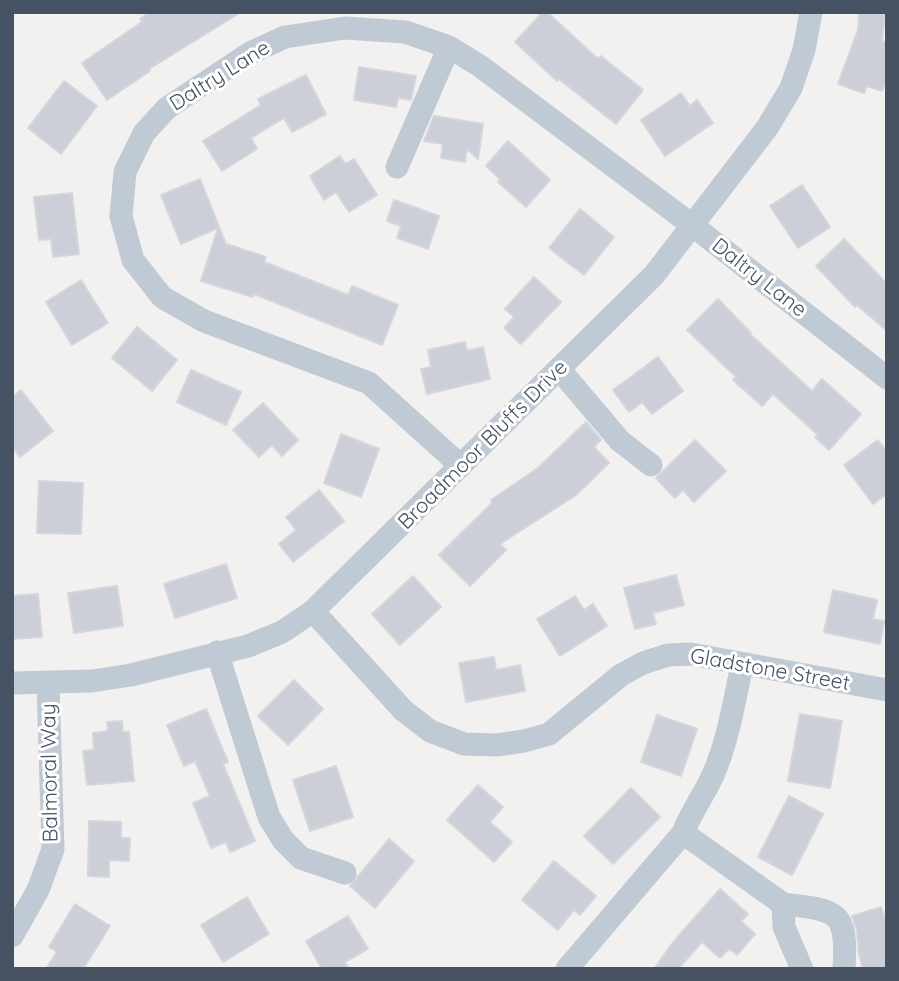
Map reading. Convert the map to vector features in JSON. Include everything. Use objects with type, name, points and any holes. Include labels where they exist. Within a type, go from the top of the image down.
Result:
[{"type":"street","name":"Broadmoor Bluffs Drive","points":[[12,683],[48,684],[131,675],[248,646],[282,632],[313,611],[654,275],[767,128],[791,88],[804,50],[811,12]]},
{"type":"street","name":"Daltry Lane","points":[[461,466],[369,383],[204,321],[163,297],[134,260],[121,216],[125,172],[144,133],[167,107],[250,53],[285,37],[345,28],[405,32],[449,47],[480,66],[692,225],[887,378]]},
{"type":"street","points":[[397,167],[449,47]]},
{"type":"street","points":[[559,369],[620,440],[651,465]]},
{"type":"street","name":"Gladstone Street","points":[[313,611],[403,710],[430,731],[464,744],[497,745],[549,734],[621,676],[643,663],[668,655],[691,654],[887,690]]},
{"type":"street","points":[[217,652],[269,817],[283,840],[301,858],[345,873]]},
{"type":"street","points":[[567,969],[682,833],[692,809],[712,776],[725,741],[742,665]]},
{"type":"street","name":"Balmoral Way","points":[[12,936],[38,890],[53,849],[48,684]]},
{"type":"street","points":[[682,833],[783,904],[825,908],[837,916],[846,938],[844,969]]},
{"type":"street","points":[[783,904],[784,926],[802,969]]},
{"type":"building","points":[[150,12],[241,12],[149,69],[150,71],[107,100],[82,63],[142,22],[140,19]]},
{"type":"building","points":[[543,12],[547,12],[598,59],[601,56],[643,90],[616,124],[559,79],[557,81],[515,42]]},
{"type":"building","points":[[859,12],[885,12],[882,41],[887,43],[887,79],[882,91],[867,86],[864,93],[838,84],[858,30]]},
{"type":"building","points":[[359,67],[416,76],[411,100],[398,98],[396,107],[354,100]]},
{"type":"building","points":[[306,75],[326,114],[292,132],[284,118],[251,138],[257,149],[222,171],[203,141],[261,105],[258,99]]},
{"type":"building","points":[[64,81],[97,106],[61,154],[28,128]]},
{"type":"building","points":[[681,93],[690,106],[697,100],[713,123],[665,156],[641,120]]},
{"type":"building","points":[[434,116],[483,124],[478,159],[467,149],[465,162],[441,158],[443,144],[424,141]]},
{"type":"building","points":[[508,141],[550,180],[526,207],[498,182],[500,179],[486,166]]},
{"type":"building","points":[[340,156],[345,164],[354,159],[377,195],[349,212],[336,192],[324,200],[310,176]]},
{"type":"building","points":[[200,179],[226,244],[266,257],[264,262],[348,295],[352,286],[398,305],[382,345],[254,294],[253,297],[201,281],[218,228],[181,244],[161,195]]},
{"type":"building","points":[[802,185],[830,227],[798,248],[770,206]]},
{"type":"building","points":[[72,193],[79,254],[53,257],[51,239],[39,240],[34,197]]},
{"type":"building","points":[[394,200],[439,216],[428,249],[397,238],[401,226],[387,221]]},
{"type":"building","points":[[580,209],[614,237],[584,275],[549,248]]},
{"type":"building","points":[[844,239],[887,284],[887,331],[857,305],[855,307],[816,266]]},
{"type":"building","points":[[534,277],[561,302],[521,344],[504,328],[514,317],[505,309]]},
{"type":"building","points":[[81,280],[108,323],[72,345],[46,302]]},
{"type":"building","points":[[718,299],[750,334],[812,391],[822,379],[861,414],[829,450],[815,437],[818,435],[773,394],[762,406],[733,380],[736,377],[687,330]]},
{"type":"building","points":[[137,327],[177,360],[152,391],[112,358]]},
{"type":"building","points":[[465,342],[467,351],[483,347],[490,379],[427,394],[421,369],[431,367],[428,350]]},
{"type":"building","points":[[658,357],[683,391],[652,414],[642,402],[629,412],[613,390]]},
{"type":"building","points":[[191,370],[241,392],[226,425],[177,402]]},
{"type":"building","points":[[21,390],[53,431],[20,457],[12,446],[12,397]]},
{"type":"building","points":[[263,403],[298,440],[282,456],[272,445],[259,457],[233,430]]},
{"type":"building","points":[[586,422],[601,440],[594,447],[609,463],[576,495],[500,544],[506,550],[470,586],[439,555],[492,503],[491,500],[538,468]]},
{"type":"building","points":[[341,434],[379,449],[361,497],[324,483]]},
{"type":"building","points":[[695,440],[726,471],[694,502],[683,490],[675,498],[656,478]]},
{"type":"building","points":[[878,440],[887,452],[887,494],[873,504],[844,465]]},
{"type":"building","points":[[39,481],[83,483],[81,534],[37,533]]},
{"type":"building","points":[[319,490],[344,521],[293,562],[279,544],[296,530],[286,517]]},
{"type":"building","points":[[226,564],[237,598],[175,618],[164,584]]},
{"type":"building","points":[[676,575],[684,605],[653,613],[656,624],[635,629],[624,588]]},
{"type":"building","points":[[413,576],[441,607],[400,645],[372,614]]},
{"type":"building","points":[[117,586],[123,626],[74,633],[68,593]]},
{"type":"building","points":[[833,590],[877,600],[873,619],[884,621],[880,644],[824,632]]},
{"type":"building","points":[[38,594],[42,637],[12,639],[12,596]]},
{"type":"building","points":[[575,596],[584,610],[593,604],[607,626],[560,656],[537,619]]},
{"type":"building","points":[[494,657],[496,670],[520,665],[525,691],[466,702],[459,663]]},
{"type":"building","points":[[294,680],[323,709],[288,745],[258,716]]},
{"type":"building","points":[[206,709],[228,762],[223,764],[255,841],[230,852],[226,842],[211,848],[193,803],[210,796],[195,761],[184,766],[167,725]]},
{"type":"building","points":[[800,714],[842,721],[830,788],[788,781]]},
{"type":"building","points":[[657,715],[697,729],[681,776],[641,762]]},
{"type":"building","points":[[122,721],[123,732],[129,732],[134,781],[87,785],[83,751],[94,750],[93,733],[108,731],[107,722]]},
{"type":"building","points":[[336,766],[353,817],[310,831],[293,780]]},
{"type":"building","points":[[478,785],[503,807],[490,822],[512,842],[494,862],[447,820]]},
{"type":"building","points":[[631,788],[660,817],[613,864],[584,836]]},
{"type":"building","points":[[789,796],[823,814],[792,875],[758,857]]},
{"type":"building","points":[[89,821],[121,822],[121,838],[130,838],[129,861],[109,860],[109,877],[88,876]]},
{"type":"building","points":[[389,839],[414,861],[375,908],[350,886]]},
{"type":"building","points":[[554,861],[596,896],[580,915],[574,910],[558,930],[522,900]]},
{"type":"building","points":[[720,889],[748,914],[741,921],[755,934],[737,955],[729,949],[720,958],[702,942],[678,969],[654,969],[674,941]]},
{"type":"building","points":[[247,897],[269,934],[223,962],[201,925]]},
{"type":"building","points":[[75,904],[110,926],[83,969],[46,969],[57,952],[49,947]]},
{"type":"building","points":[[881,907],[887,925],[887,969],[863,969],[852,916]]},
{"type":"building","points":[[348,916],[368,949],[345,962],[349,969],[322,969],[306,941]]}]
